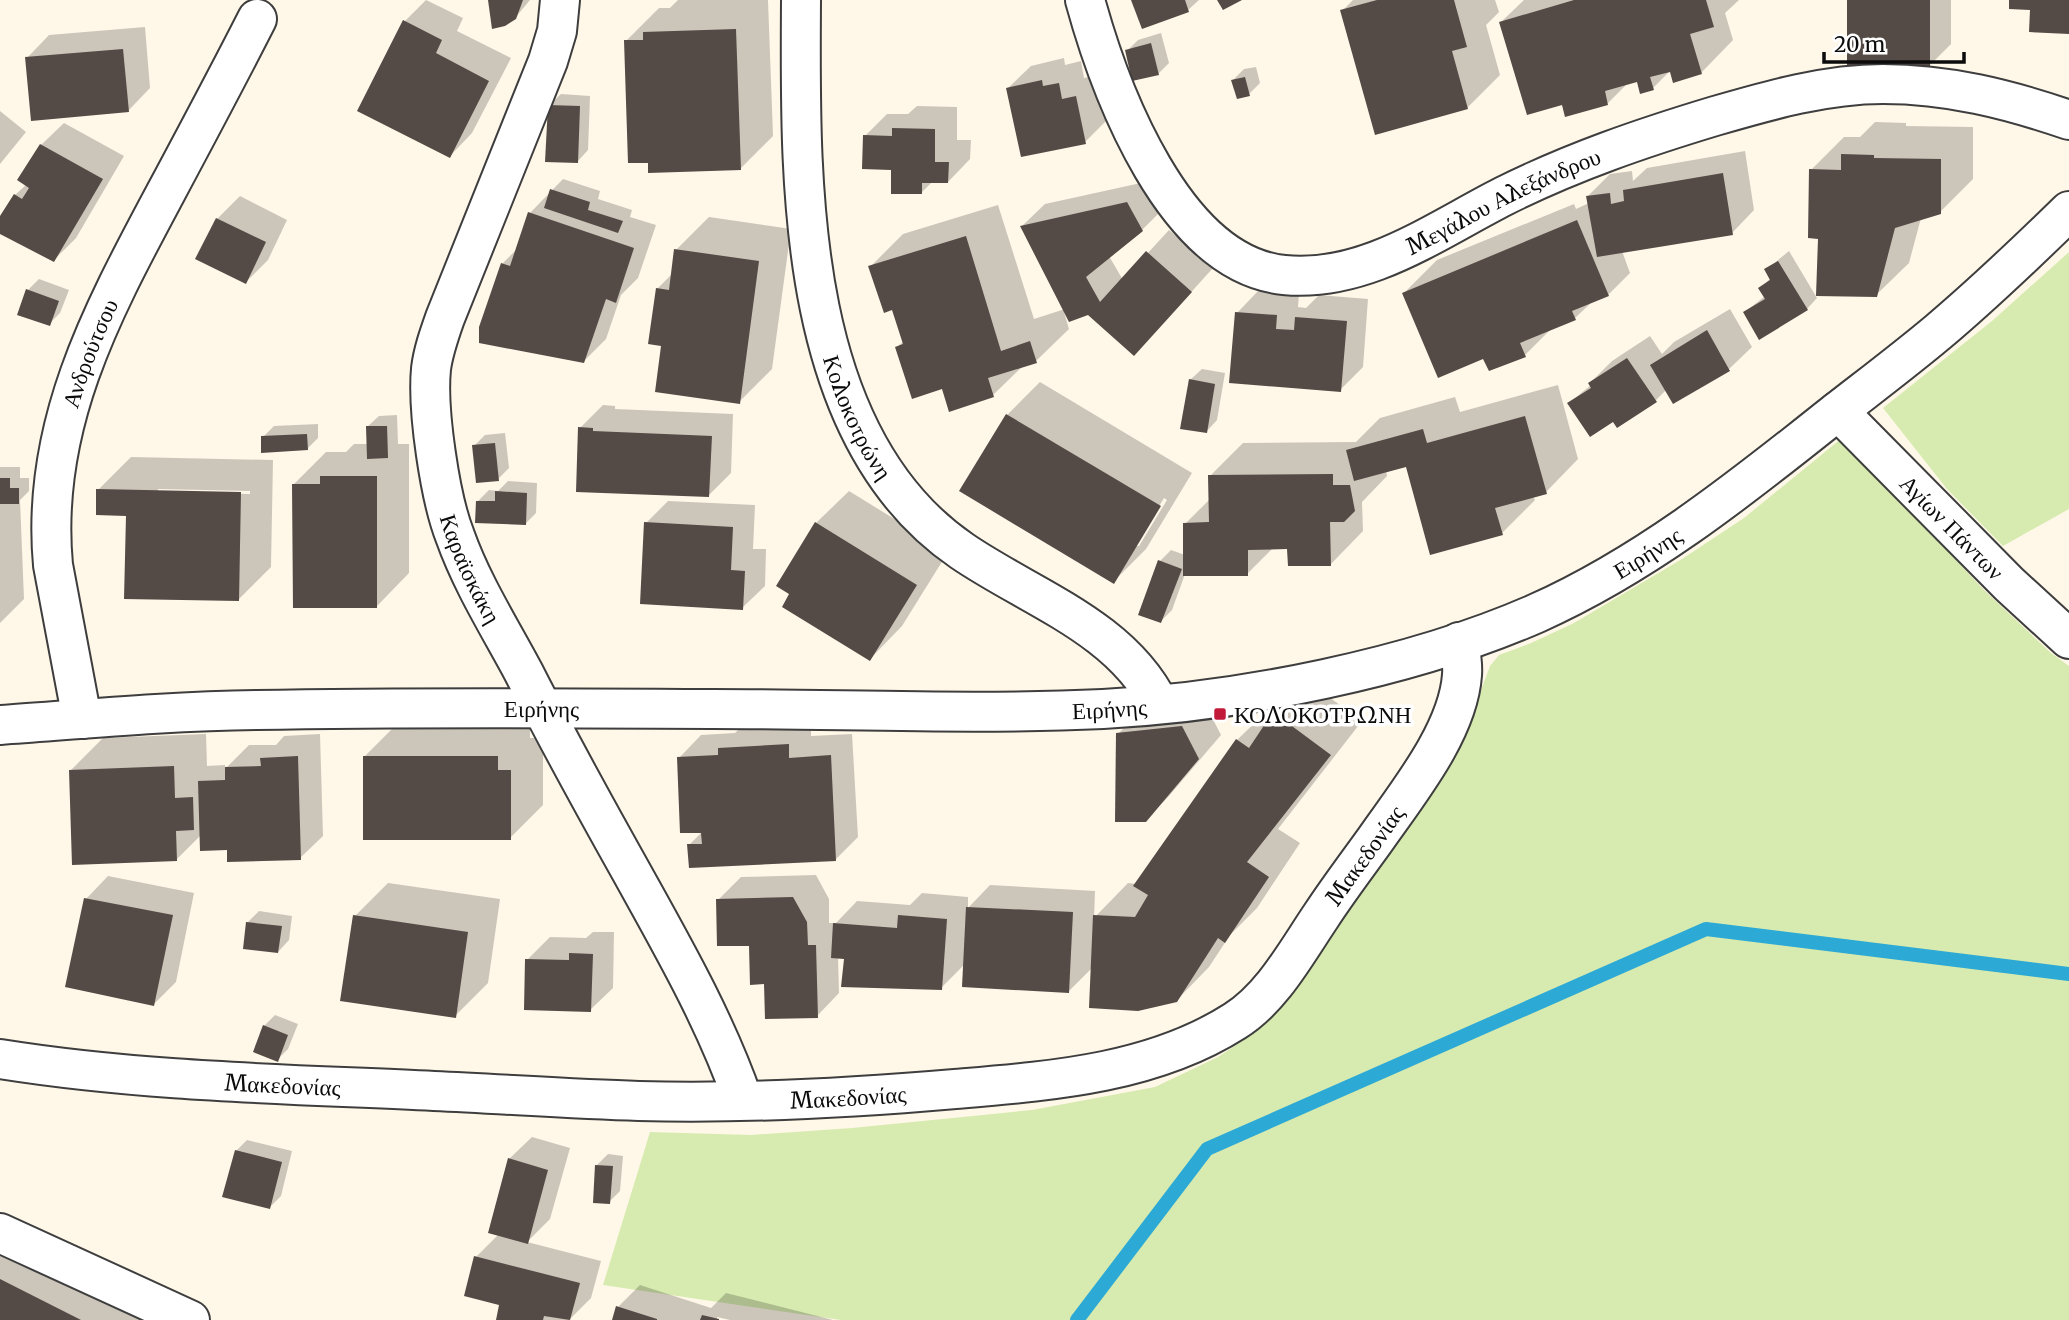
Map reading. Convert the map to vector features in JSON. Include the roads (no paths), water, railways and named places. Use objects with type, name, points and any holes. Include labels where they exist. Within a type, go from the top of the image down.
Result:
[{"type":"street","name":"Καραϊσκάκη","points":[[561,0],[557,31],[548,61],[445,318],[433,355],[430,382],[440,476],[454,535],[474,579],[541,708],[694,984],[732,1067],[743,1100]]},
{"type":"street","name":"Κολοκοτρώνη","points":[[801,0],[803,179],[811,262],[832,358],[849,405],[866,440],[897,488],[933,527],[961,550],[1089,628],[1145,678],[1159,704]]},
{"type":"street","name":"Μεγάλου Αλεξάνδρου","points":[[1085,0],[1133,131],[1151,168],[1171,197],[1200,229],[1237,259],[1264,271],[1284,275],[1331,272],[1363,266],[1409,247],[1516,190],[1603,153],[1703,120],[1801,94],[1855,85],[1923,86],[1983,94],[2069,120]]},
{"type":"street","name":"Ανδρούτσου","points":[[82,719],[51,541],[50,504],[62,436],[79,374],[101,317],[257,19]]},
{"type":"street","name":"Ειρήνης","points":[[0,724],[254,710],[1105,709],[1201,700],[1326,677],[1459,642],[1540,611],[1640,556],[1724,499],[1940,331],[2069,211]]},
{"type":"street","name":"Αγίων Πάντων","points":[[1838,411],[2008,583],[2069,639]]},
{"type":"street","name":"Μακεδονίας","points":[[0,1059],[52,1067],[180,1079],[641,1101],[898,1094],[1073,1077],[1135,1064],[1169,1053],[1236,1021],[1254,1006],[1281,974],[1433,754],[1448,727],[1462,682],[1459,642]]},
{"type":"street","points":[[0,1233],[190,1320]]},
{"type":"waterway","points":[[1077,1320],[1207,1149],[1706,929],[2069,974]]},
{"type":"place","name":"ΚΟΛΟΚΟΤΡΩΝΗ","points":[[1220,714]]}]
